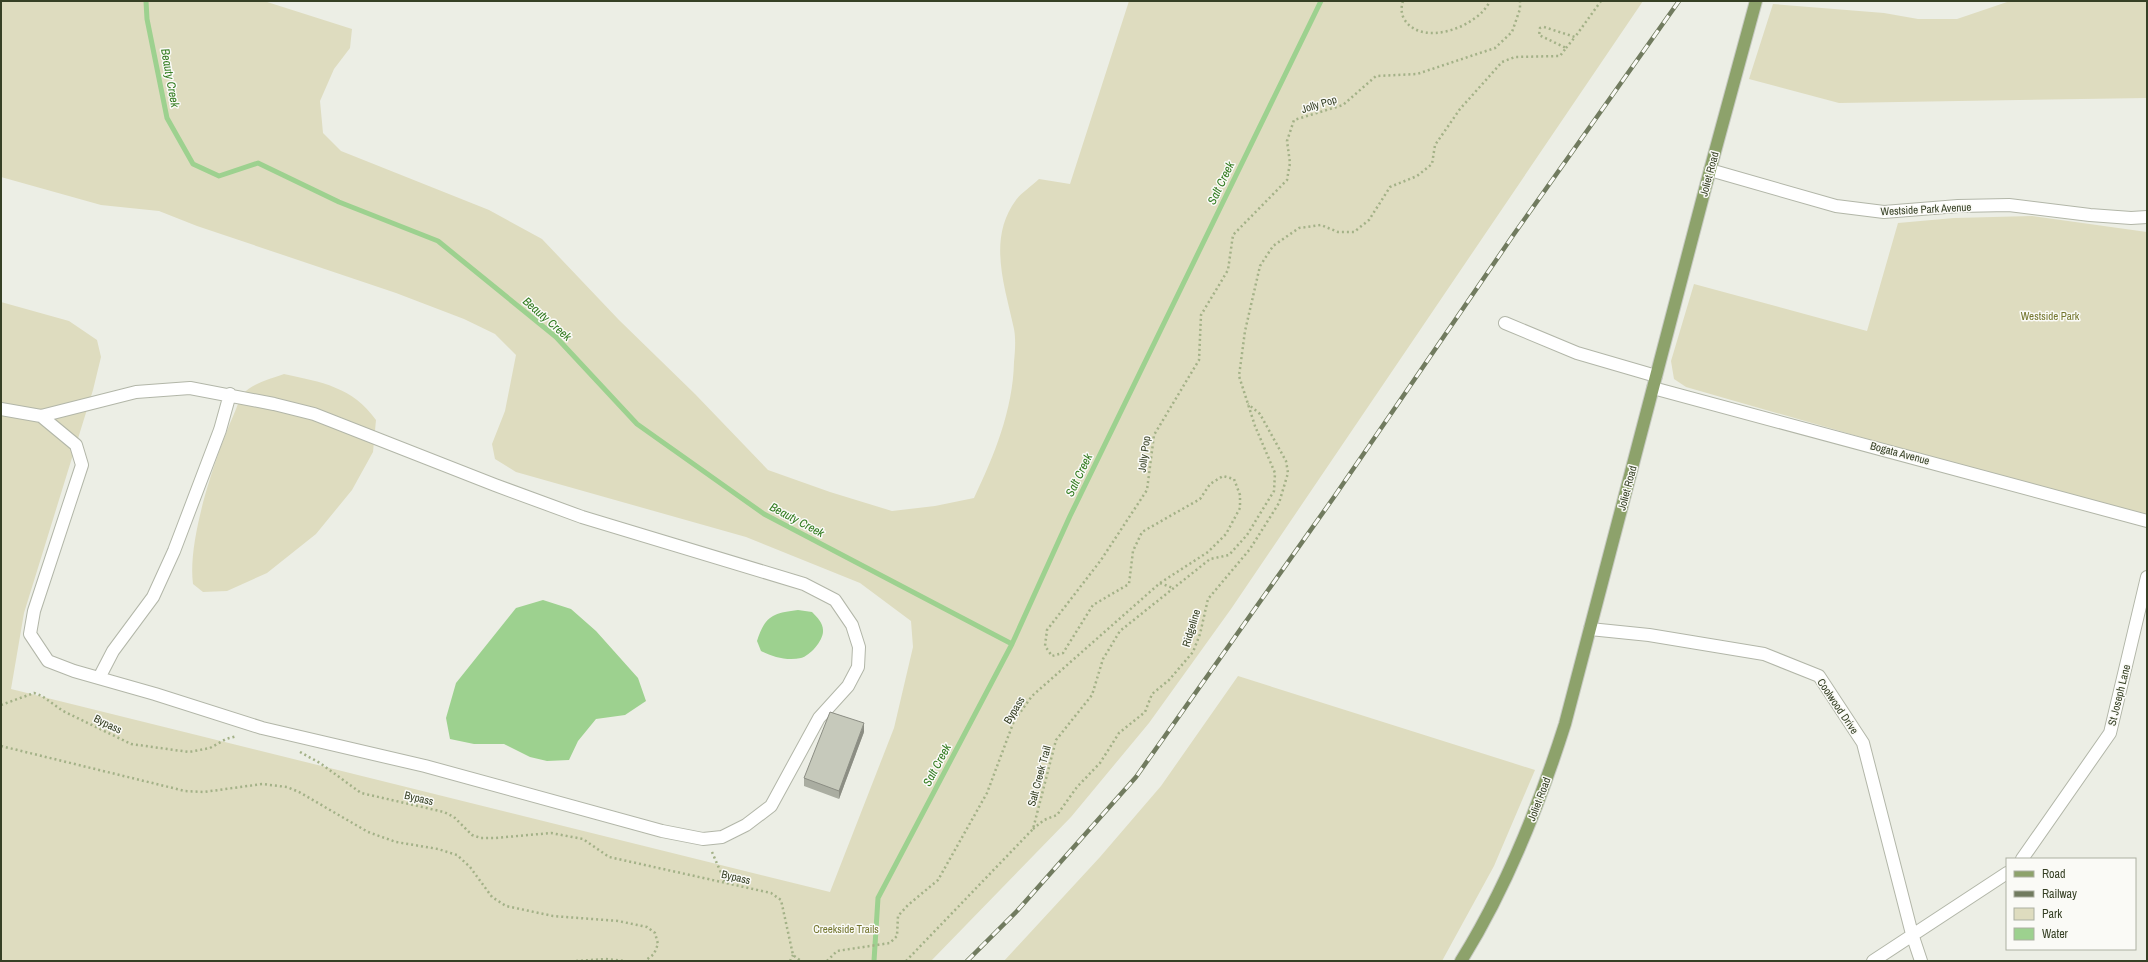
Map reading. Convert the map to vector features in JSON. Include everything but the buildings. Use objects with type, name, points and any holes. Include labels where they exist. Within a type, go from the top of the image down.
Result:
[{"type":"main road","name":"Joliet Road","points":[[1461,961],[1476,937],[1511,869],[1543,793],[1565,724],[1710,170],[1756,1]]},
{"type":"street","name":"Westside Park Avenue","points":[[1710,170],[1836,206],[1884,212],[1958,206],[2009,205],[2104,216],[2131,218],[2147,216]]},
{"type":"street","name":"Bogata Avenue","points":[[1505,323],[1577,353],[1655,382],[2147,520]]},
{"type":"street","points":[[1,409],[41,416],[136,392],[190,388],[230,394],[314,414],[495,485],[575,514],[804,584],[835,600],[852,625],[860,647],[858,667],[848,686],[818,718],[771,806],[746,825],[722,837],[703,839],[662,831],[425,766],[262,728],[48,661],[30,634],[34,611],[82,465],[76,445],[41,416]]},
{"type":"street","points":[[100,678],[113,651],[153,597],[174,552],[220,430],[230,394]]},
{"type":"street","name":"St Joseph Lane","points":[[2023,858],[2110,733],[2147,576]]},
{"type":"street","name":"Coolwood Drive","points":[[1590,629],[1649,634],[1764,654],[1819,676],[1863,743],[1912,934],[1921,961]]},
{"type":"street","points":[[1873,961],[2006,874]]},
{"type":"path","points":[[1403,1],[1401,6],[1403,17],[1409,25],[1422,32],[1450,31],[1474,21],[1487,8],[1490,1]]},
{"type":"path","name":"Jolly Pop","points":[[1160,583],[1208,552],[1226,534],[1240,508],[1240,495],[1234,479],[1223,476],[1210,484],[1200,499],[1142,532],[1133,551],[1129,584],[1093,605],[1063,653],[1052,656],[1045,646],[1047,630],[1101,560],[1147,490],[1154,435],[1198,360],[1201,315],[1228,270],[1233,235],[1286,180],[1290,163],[1287,141],[1294,120],[1344,105],[1376,76],[1417,74],[1495,48],[1512,32],[1520,1]]},
{"type":"path","points":[[1160,583],[1174,588],[1210,559],[1229,555],[1247,535],[1274,491],[1275,473],[1255,426],[1239,376],[1245,331],[1260,266],[1273,246],[1299,228],[1320,226],[1338,232],[1354,232],[1369,220],[1390,188],[1417,176],[1432,164],[1436,145],[1460,109],[1502,62],[1515,57],[1560,56],[1601,1]]},
{"type":"path","points":[[1566,48],[1539,35],[1540,28],[1544,27],[1575,37]]},
{"type":"path","name":"Ridgeline","points":[[1033,829],[1044,820],[1057,815],[1077,788],[1100,763],[1119,733],[1145,712],[1152,694],[1169,680],[1193,652],[1200,634],[1208,599],[1250,549],[1279,503],[1288,473],[1286,461],[1260,414],[1248,404]]},
{"type":"path","name":"Bypass","points":[[827,961],[837,951],[890,943],[897,936],[898,916],[908,905],[938,880],[987,793],[1014,721],[1032,696],[1160,583]]},
{"type":"path","name":"Salt Creek Trail","points":[[906,961],[1033,829],[1056,740],[1092,694],[1103,658],[1120,631],[1174,588]]},
{"type":"path","name":"Bypass","points":[[1,705],[34,693],[42,696],[63,711],[132,744],[189,752],[210,748],[233,736],[244,736]]},
{"type":"path","points":[[1,746],[184,791],[204,792],[262,784],[287,787],[299,792],[368,832],[396,842],[438,848],[457,855],[470,867],[492,897],[506,906],[553,916],[618,921],[647,926],[655,933],[658,944],[654,954],[645,961]]},
{"type":"path","name":"Bypass","points":[[297,750],[320,763],[361,793],[444,812],[454,817],[472,834],[481,838],[551,833],[583,839],[609,857],[771,893],[781,900],[793,955]]},
{"type":"path","points":[[703,839],[712,852],[725,882]]},
{"type":"path","points":[[790,961],[793,955],[801,961]]},
{"type":"path","points":[[576,961],[605,959],[625,961]]},
{"type":"green space","name":"Creekside Trails","points":[[1,1],[264,1],[352,29],[350,48],[334,69],[320,101],[323,133],[341,151],[489,210],[542,239],[619,320],[695,394],[768,470],[830,492],[892,511],[935,506],[974,498],[1001,432],[1013,380],[1015,337],[1003,280],[1000,247],[1002,231],[1007,215],[1016,200],[1039,179],[1070,184],[1129,1],[1643,1],[1231,609],[1149,723],[1071,817],[931,961],[1,961],[1,302],[69,321],[97,340],[101,357],[93,390],[24,613],[11,689],[830,892],[894,728],[913,647],[911,621],[860,583],[746,537],[516,472],[495,459],[492,444],[505,411],[516,355],[495,334],[464,319],[396,293],[197,226],[159,211],[101,205],[1,177]]},
{"type":"green space","points":[[2010,1],[2147,1],[2147,98],[1839,103],[1749,79],[1773,4],[1884,13],[1918,19],[1957,19]]},
{"type":"green space","name":"Westside Park","points":[[2032,216],[2147,232],[2147,519],[1686,387],[1674,379],[1671,361],[1694,284],[1867,331],[1898,223],[1954,218]]},
{"type":"green space","points":[[284,374],[323,383],[347,393],[357,400],[376,420],[373,452],[352,490],[316,534],[267,573],[227,591],[203,592],[193,584],[192,565],[194,544],[204,498],[219,452],[243,394],[256,384]]},
{"type":"green space","points":[[1238,676],[1535,770],[1494,866],[1442,961],[1004,961],[1100,857],[1161,786]]},
{"type":"water","points":[[543,600],[571,609],[596,631],[638,678],[646,701],[625,715],[596,719],[578,741],[569,760],[547,761],[530,757],[504,744],[474,744],[450,739],[446,718],[456,683],[516,608]]},
{"type":"water","points":[[798,610],[812,612],[818,618],[823,627],[823,634],[816,647],[805,657],[796,659],[780,658],[761,651],[757,641],[763,626],[767,621],[776,615]]},
{"type":"waterway","name":"Beauty Creek","points":[[146,1],[147,19],[167,118],[193,164],[219,176],[258,163],[339,202],[438,241],[556,337],[637,424],[764,514],[1012,644]]},
{"type":"waterway","name":"Salt Creek","points":[[874,961],[878,898],[1012,644],[1070,516],[1321,1]]},
{"type":"railway","points":[[967,961],[1017,911],[1136,777],[1334,497],[1514,234],[1679,1]]}]
